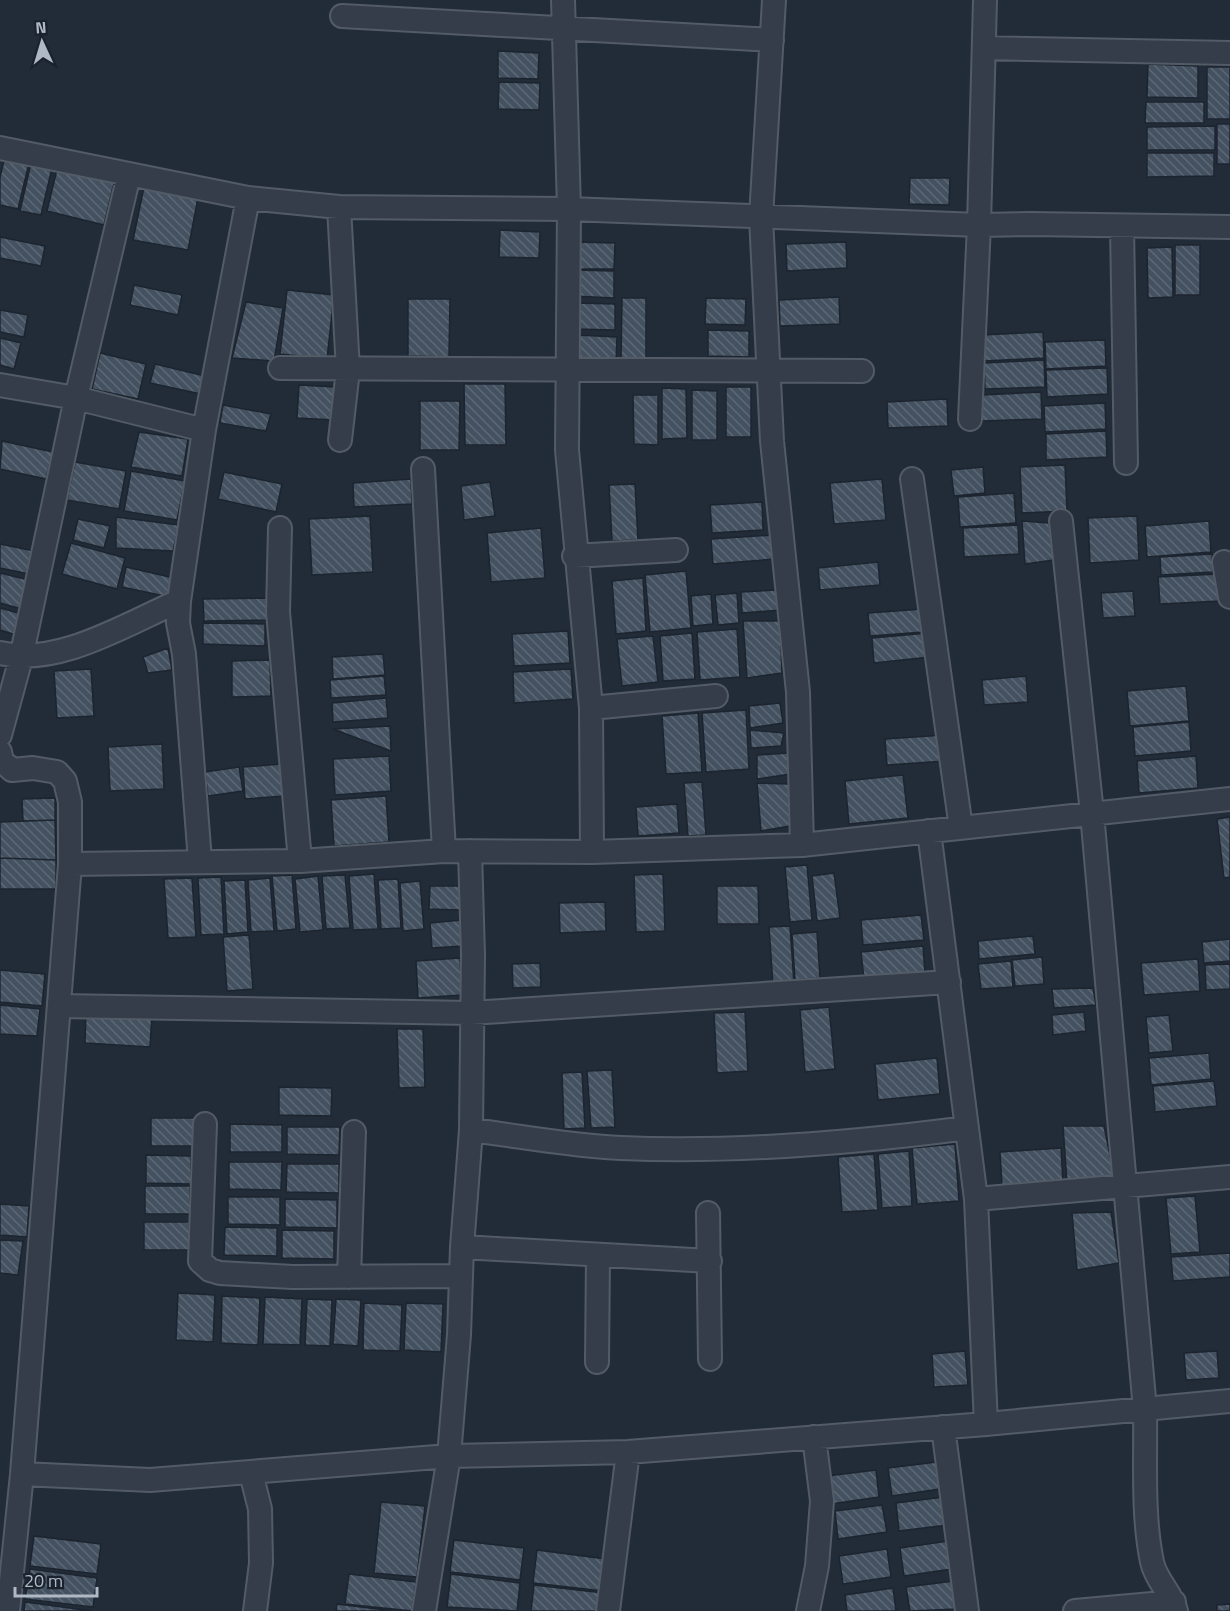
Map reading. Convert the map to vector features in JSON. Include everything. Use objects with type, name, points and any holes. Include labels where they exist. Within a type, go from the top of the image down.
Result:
[{"type":"street","points":[[563,0],[569,209],[567,450],[574,556],[591,708],[592,852]]},
{"type":"street","points":[[774,0],[761,217],[769,371],[784,572],[798,692],[802,845]]},
{"type":"street","points":[[970,419],[979,225],[985,0]]},
{"type":"street","points":[[342,16],[772,40]]},
{"type":"street","points":[[985,48],[1230,53]]},
{"type":"street","points":[[0,148],[129,176],[248,198],[339,207],[569,209],[979,225],[1230,228]]},
{"type":"street","points":[[0,735],[10,655],[76,398],[129,176]]},
{"type":"street","points":[[200,861],[184,654],[178,623],[179,601],[204,430],[248,198]]},
{"type":"street","points":[[339,207],[348,370],[340,440]]},
{"type":"street","points":[[1122,226],[1126,463]]},
{"type":"street","points":[[280,369],[862,371]]},
{"type":"street","points":[[0,385],[76,398],[204,430]]},
{"type":"street","points":[[423,469],[444,850]]},
{"type":"street","points":[[912,478],[961,828]]},
{"type":"street","points":[[1061,521],[1092,813],[1145,1410],[1146,1506],[1152,1563],[1159,1581],[1175,1607],[1075,1611]]},
{"type":"street","points":[[280,528],[278,612],[300,861]]},
{"type":"street","points":[[574,556],[676,550]]},
{"type":"street","points":[[1224,562],[1230,597]]},
{"type":"street","points":[[10,655],[91,641],[179,601]]},
{"type":"street","points":[[591,708],[716,696]]},
{"type":"street","points":[[0,752],[2,761],[12,770],[33,768],[57,772],[65,781],[70,802],[70,864],[22,1474],[8,1611]]},
{"type":"street","points":[[70,864],[300,861],[444,850],[592,852],[802,845],[1230,799]]},
{"type":"street","points":[[929,831],[976,1199],[986,1424]]},
{"type":"street","points":[[424,1611],[449,1456],[471,1130],[470,1013],[473,955],[470,851]]},
{"type":"street","points":[[59,1006],[470,1013],[949,982]]},
{"type":"street","points":[[205,1124],[201,1261],[210,1270],[220,1273],[349,1277],[461,1276]]},
{"type":"street","points":[[471,1130],[620,1148],[746,1147],[881,1140],[967,1128]]},
{"type":"street","points":[[349,1277],[354,1132]]},
{"type":"street","points":[[976,1199],[1230,1177]]},
{"type":"street","points":[[708,1213],[710,1359]]},
{"type":"street","points":[[462,1247],[710,1261]]},
{"type":"street","points":[[597,1362],[598,1256]]},
{"type":"street","points":[[22,1474],[150,1480],[449,1456],[628,1452],[986,1424],[1230,1401]]},
{"type":"street","points":[[943,1427],[968,1611]]},
{"type":"street","points":[[808,1611],[817,1566],[822,1502],[814,1437]]},
{"type":"street","points":[[608,1611],[628,1452]]},
{"type":"street","points":[[251,1473],[260,1509],[261,1563],[255,1611]]},
{"type":"building","points":[[498,51],[539,53],[538,79],[498,78]]},
{"type":"building","points":[[1148,64],[1198,66],[1198,98],[1147,97]]},
{"type":"building","points":[[1207,67],[1230,67],[1230,119],[1207,119]]},
{"type":"building","points":[[499,82],[540,83],[539,110],[498,109]]},
{"type":"building","points":[[1146,102],[1204,102],[1204,123],[1145,123]]},
{"type":"building","points":[[1217,124],[1230,124],[1230,164],[1217,164]]},
{"type":"building","points":[[1215,126],[1215,150],[1147,150],[1147,127]]},
{"type":"building","points":[[1147,153],[1214,153],[1214,176],[1147,177]]},
{"type":"building","points":[[5,157],[29,163],[18,209],[0,205],[0,177]]},
{"type":"building","points":[[31,163],[52,168],[41,215],[20,211]]},
{"type":"building","points":[[58,165],[115,179],[104,225],[47,211]]},
{"type":"building","points":[[910,178],[950,178],[949,205],[909,204]]},
{"type":"building","points":[[144,187],[198,198],[188,250],[133,240]]},
{"type":"building","points":[[500,230],[540,232],[539,258],[499,257]]},
{"type":"building","points":[[0,237],[45,246],[41,266],[0,258]]},
{"type":"building","points":[[574,242],[615,243],[614,269],[573,269]]},
{"type":"building","points":[[846,242],[847,268],[787,271],[786,244]]},
{"type":"building","points":[[1175,245],[1200,245],[1200,295],[1175,295]]},
{"type":"building","points":[[1172,247],[1173,297],[1148,298],[1147,248]]},
{"type":"building","points":[[574,270],[614,271],[614,298],[573,296]]},
{"type":"building","points":[[134,285],[182,295],[178,315],[130,305]]},
{"type":"building","points":[[287,290],[334,295],[327,359],[280,354]]},
{"type":"building","points":[[839,297],[840,324],[780,326],[779,300]]},
{"type":"building","points":[[622,298],[646,298],[646,359],[621,359]]},
{"type":"building","points":[[706,298],[746,299],[745,325],[705,324]]},
{"type":"building","points":[[408,299],[450,299],[449,357],[408,356]]},
{"type":"building","points":[[246,302],[283,308],[274,361],[232,358]]},
{"type":"building","points":[[575,303],[615,304],[615,330],[574,329]]},
{"type":"building","points":[[0,310],[28,315],[24,337],[0,332]]},
{"type":"building","points":[[708,330],[749,331],[749,357],[708,356]]},
{"type":"building","points":[[1043,332],[1044,358],[984,361],[982,335]]},
{"type":"building","points":[[577,335],[617,337],[616,363],[576,362]]},
{"type":"building","points":[[0,338],[21,343],[14,369],[0,365]]},
{"type":"building","points":[[1105,340],[1106,366],[1046,369],[1045,342]]},
{"type":"building","points":[[100,353],[146,364],[138,399],[92,389]]},
{"type":"building","points":[[1044,360],[1045,387],[985,389],[984,363]]},
{"type":"building","points":[[155,364],[205,376],[201,394],[150,383]]},
{"type":"building","points":[[1107,368],[1108,394],[1047,397],[1046,370]]},
{"type":"building","points":[[464,384],[505,384],[506,445],[465,445]]},
{"type":"building","points":[[299,385],[336,387],[334,420],[297,418]]},
{"type":"building","points":[[726,387],[751,387],[751,437],[726,437]]},
{"type":"building","points":[[662,388],[686,389],[687,438],[662,439]]},
{"type":"building","points":[[692,390],[717,391],[717,440],[692,440]]},
{"type":"building","points":[[1041,392],[1042,419],[982,421],[981,395]]},
{"type":"building","points":[[633,395],[658,395],[658,445],[634,444]]},
{"type":"building","points":[[947,399],[948,426],[888,428],[887,402]]},
{"type":"building","points":[[420,401],[460,401],[459,450],[420,450]]},
{"type":"building","points":[[1105,403],[1106,429],[1045,432],[1044,406]]},
{"type":"building","points":[[223,405],[271,414],[266,431],[220,423]]},
{"type":"building","points":[[1106,431],[1107,457],[1046,460],[1046,434]]},
{"type":"building","points":[[139,432],[188,439],[182,476],[131,467]]},
{"type":"building","points":[[2,441],[53,452],[46,479],[0,469]]},
{"type":"building","points":[[75,462],[126,471],[119,509],[67,500]]},
{"type":"building","points":[[1065,465],[1067,511],[1022,513],[1020,467]]},
{"type":"building","points":[[983,467],[985,493],[954,496],[951,470]]},
{"type":"building","points":[[131,471],[185,481],[177,520],[124,511]]},
{"type":"building","points":[[224,472],[282,484],[276,512],[218,499]]},
{"type":"building","points":[[411,479],[412,504],[354,507],[353,483]]},
{"type":"building","points":[[882,479],[886,520],[834,524],[830,483]]},
{"type":"building","points":[[490,482],[495,516],[464,520],[461,486]]},
{"type":"building","points":[[635,484],[638,540],[612,541],[609,485]]},
{"type":"building","points":[[1014,493],[1016,523],[960,527],[958,497]]},
{"type":"building","points":[[762,502],[763,530],[712,533],[710,505]]},
{"type":"building","points":[[370,516],[373,572],[312,575],[309,519]]},
{"type":"building","points":[[1137,516],[1139,560],[1090,563],[1088,518]]},
{"type":"building","points":[[116,517],[179,525],[173,551],[116,548]]},
{"type":"building","points":[[78,519],[110,526],[104,548],[73,540]]},
{"type":"building","points":[[1022,521],[1049,523],[1054,560],[1025,564]]},
{"type":"building","points":[[1209,521],[1211,552],[1147,557],[1145,526]]},
{"type":"building","points":[[1018,525],[1019,554],[964,557],[963,528]]},
{"type":"building","points":[[541,528],[545,578],[491,582],[487,533]]},
{"type":"building","points":[[773,535],[775,559],[713,564],[711,539]]},
{"type":"building","points":[[71,543],[125,558],[117,589],[62,574]]},
{"type":"building","points":[[0,544],[39,552],[34,575],[0,568]]},
{"type":"building","points":[[1212,554],[1213,572],[1161,575],[1160,557]]},
{"type":"building","points":[[878,562],[880,585],[820,590],[818,568]]},
{"type":"building","points":[[126,567],[174,578],[169,597],[122,587]]},
{"type":"building","points":[[686,571],[691,628],[650,632],[645,575]]},
{"type":"building","points":[[0,573],[33,581],[25,610],[0,603]]},
{"type":"building","points":[[1218,574],[1220,601],[1160,604],[1158,577]]},
{"type":"building","points":[[643,578],[646,631],[616,634],[612,581]]},
{"type":"building","points":[[777,590],[782,610],[742,613],[741,592]]},
{"type":"building","points":[[1133,591],[1135,616],[1103,618],[1101,593]]},
{"type":"building","points":[[737,593],[739,623],[718,625],[715,595]]},
{"type":"building","points":[[711,594],[713,624],[693,626],[691,596]]},
{"type":"building","points":[[267,598],[267,620],[204,621],[203,599]]},
{"type":"building","points":[[0,608],[29,616],[23,637],[0,630]]},
{"type":"building","points":[[923,609],[924,632],[870,636],[868,613]]},
{"type":"building","points":[[743,621],[780,621],[782,673],[747,678]]},
{"type":"building","points":[[203,623],[265,624],[265,646],[203,644]]},
{"type":"building","points":[[737,629],[740,677],[700,680],[697,632]]},
{"type":"building","points":[[568,631],[570,663],[514,666],[512,634]]},
{"type":"building","points":[[692,633],[695,679],[663,681],[660,636]]},
{"type":"building","points":[[928,633],[930,657],[874,663],[872,638]]},
{"type":"building","points":[[653,636],[658,682],[622,686],[617,639]]},
{"type":"building","points":[[168,648],[172,670],[148,673],[143,657]]},
{"type":"building","points":[[383,654],[385,675],[333,679],[332,657]]},
{"type":"building","points":[[270,660],[271,696],[232,697],[232,661]]},
{"type":"building","points":[[91,669],[94,716],[57,718],[54,671]]},
{"type":"building","points":[[571,669],[573,699],[514,703],[513,672]]},
{"type":"building","points":[[384,676],[386,695],[331,698],[330,680]]},
{"type":"building","points":[[1026,676],[1028,702],[984,705],[982,680]]},
{"type":"building","points":[[1186,686],[1189,721],[1130,726],[1127,691]]},
{"type":"building","points":[[386,698],[388,718],[333,722],[332,703]]},
{"type":"building","points":[[780,703],[783,723],[750,728],[749,706]]},
{"type":"building","points":[[746,710],[749,769],[706,772],[702,713]]},
{"type":"building","points":[[698,713],[702,772],[666,774],[662,716]]},
{"type":"building","points":[[1189,722],[1191,751],[1135,756],[1133,727]]},
{"type":"building","points":[[390,726],[391,751],[333,729]]},
{"type":"building","points":[[750,730],[784,733],[781,746],[751,748]]},
{"type":"building","points":[[944,735],[946,761],[887,765],[885,739]]},
{"type":"building","points":[[162,744],[164,789],[110,791],[108,747]]},
{"type":"building","points":[[789,753],[791,774],[757,779],[757,755]]},
{"type":"building","points":[[389,756],[391,791],[335,795],[333,759]]},
{"type":"building","points":[[1196,756],[1198,788],[1139,793],[1137,761]]},
{"type":"building","points":[[281,764],[284,796],[245,799],[243,767]]},
{"type":"building","points":[[239,767],[243,791],[208,796],[205,772]]},
{"type":"building","points":[[903,775],[908,818],[849,824],[845,781]]},
{"type":"building","points":[[702,782],[706,835],[688,836],[684,783]]},
{"type":"building","points":[[757,783],[789,784],[790,826],[761,831]]},
{"type":"building","points":[[386,796],[389,842],[334,846],[331,800]]},
{"type":"building","points":[[55,798],[55,820],[23,821],[22,799]]},
{"type":"building","points":[[677,804],[679,833],[638,836],[636,807]]},
{"type":"building","points":[[1230,817],[1230,877],[1224,878],[1217,819]]},
{"type":"building","points":[[55,820],[56,860],[0,858],[0,822]]},
{"type":"building","points":[[0,858],[56,860],[56,889],[0,889]]},
{"type":"building","points":[[807,865],[812,920],[790,922],[785,867]]},
{"type":"building","points":[[834,873],[840,918],[817,921],[812,876]]},
{"type":"building","points":[[374,874],[378,929],[353,930],[349,876]]},
{"type":"building","points":[[663,874],[665,931],[636,932],[634,875]]},
{"type":"building","points":[[292,875],[296,929],[277,931],[272,876]]},
{"type":"building","points":[[345,875],[350,928],[326,929],[322,876]]},
{"type":"building","points":[[318,876],[323,930],[300,932],[295,879]]},
{"type":"building","points":[[221,877],[224,934],[201,935],[198,878]]},
{"type":"building","points":[[192,878],[196,937],[168,938],[164,879]]},
{"type":"building","points":[[270,878],[274,931],[251,932],[248,880]]},
{"type":"building","points":[[398,879],[401,928],[381,929],[378,880]]},
{"type":"building","points":[[245,880],[248,932],[227,934],[224,881]]},
{"type":"building","points":[[420,881],[424,929],[403,931],[400,883]]},
{"type":"building","points":[[430,886],[461,886],[460,910],[429,909]]},
{"type":"building","points":[[717,886],[758,886],[759,924],[717,924]]},
{"type":"building","points":[[605,902],[606,931],[560,933],[559,903]]},
{"type":"building","points":[[921,915],[924,940],[863,945],[861,920]]},
{"type":"building","points":[[462,920],[464,946],[432,948],[430,923]]},
{"type":"building","points":[[790,926],[794,984],[773,986],[769,927]]},
{"type":"building","points":[[817,932],[820,978],[795,980],[792,934]]},
{"type":"building","points":[[249,935],[253,989],[227,991],[223,937]]},
{"type":"building","points":[[1033,936],[1035,954],[979,959],[978,941]]},
{"type":"building","points":[[1230,939],[1230,961],[1204,963],[1202,942]]},
{"type":"building","points":[[923,946],[925,973],[864,979],[861,952]]},
{"type":"building","points":[[1042,957],[1044,984],[1015,986],[1012,960]]},
{"type":"building","points":[[460,958],[462,995],[418,998],[416,961]]},
{"type":"building","points":[[1198,959],[1200,991],[1144,995],[1141,963]]},
{"type":"building","points":[[1011,961],[1013,987],[981,989],[978,964]]},
{"type":"building","points":[[540,963],[541,987],[513,988],[512,964]]},
{"type":"building","points":[[1230,964],[1230,989],[1206,990],[1205,965]]},
{"type":"building","points":[[0,970],[45,974],[42,1006],[0,1002]]},
{"type":"building","points":[[1093,988],[1096,1005],[1054,1008],[1052,989]]},
{"type":"building","points":[[0,1005],[40,1009],[37,1036],[0,1034]]},
{"type":"building","points":[[829,1007],[835,1069],[805,1072],[800,1010]]},
{"type":"building","points":[[86,1011],[152,1015],[150,1047],[85,1043]]},
{"type":"building","points":[[745,1012],[748,1071],[717,1073],[714,1013]]},
{"type":"building","points":[[1084,1012],[1086,1031],[1053,1035],[1052,1015]]},
{"type":"building","points":[[1169,1015],[1173,1051],[1149,1053],[1146,1017]]},
{"type":"building","points":[[397,1029],[423,1029],[425,1087],[399,1088]]},
{"type":"building","points":[[1209,1053],[1211,1079],[1151,1085],[1149,1058]]},
{"type":"building","points":[[937,1058],[940,1094],[878,1100],[875,1064]]},
{"type":"building","points":[[612,1070],[615,1127],[591,1128],[587,1071]]},
{"type":"building","points":[[582,1072],[585,1128],[564,1129],[562,1073]]},
{"type":"building","points":[[1214,1081],[1217,1106],[1155,1112],[1153,1086]]},
{"type":"building","points":[[279,1087],[332,1088],[331,1116],[279,1115]]},
{"type":"building","points":[[151,1118],[196,1118],[196,1146],[151,1146]]},
{"type":"building","points":[[230,1124],[282,1125],[282,1152],[230,1152]]},
{"type":"building","points":[[1063,1126],[1104,1126],[1114,1175],[1067,1183]]},
{"type":"building","points":[[287,1127],[340,1127],[339,1155],[287,1154]]},
{"type":"building","points":[[955,1144],[959,1201],[917,1204],[912,1148]]},
{"type":"building","points":[[1061,1148],[1063,1182],[1002,1186],[1000,1152]]},
{"type":"building","points":[[909,1151],[912,1206],[882,1208],[878,1154]]},
{"type":"building","points":[[874,1154],[878,1210],[842,1212],[838,1157]]},
{"type":"building","points":[[146,1155],[191,1156],[191,1184],[146,1183]]},
{"type":"building","points":[[229,1162],[282,1162],[281,1190],[229,1189]]},
{"type":"building","points":[[287,1164],[339,1164],[339,1193],[286,1192]]},
{"type":"building","points":[[145,1186],[190,1186],[190,1214],[145,1214]]},
{"type":"building","points":[[1195,1196],[1200,1252],[1171,1254],[1166,1198]]},
{"type":"building","points":[[228,1197],[280,1197],[280,1225],[228,1224]]},
{"type":"building","points":[[285,1199],[337,1200],[337,1228],[285,1227]]},
{"type":"building","points":[[0,1204],[29,1206],[27,1237],[0,1235]]},
{"type":"building","points":[[1111,1212],[1119,1263],[1077,1270],[1072,1213]]},
{"type":"building","points":[[144,1222],[189,1222],[189,1250],[144,1250]]},
{"type":"building","points":[[225,1227],[277,1228],[277,1256],[224,1255]]},
{"type":"building","points":[[282,1230],[334,1231],[334,1259],[282,1258]]},
{"type":"building","points":[[0,1240],[23,1241],[18,1275],[0,1273]]},
{"type":"building","points":[[1230,1253],[1230,1277],[1173,1281],[1171,1257]]},
{"type":"building","points":[[178,1293],[215,1295],[213,1342],[176,1340]]},
{"type":"building","points":[[222,1296],[260,1298],[258,1345],[221,1343]]},
{"type":"building","points":[[265,1297],[302,1299],[300,1345],[263,1344]]},
{"type":"building","points":[[307,1299],[332,1300],[330,1346],[305,1345]]},
{"type":"building","points":[[336,1299],[361,1300],[358,1346],[333,1344]]},
{"type":"building","points":[[364,1303],[402,1305],[400,1351],[363,1350]]},
{"type":"building","points":[[406,1303],[443,1304],[441,1352],[404,1350]]},
{"type":"building","points":[[965,1351],[968,1385],[934,1387],[932,1354]]},
{"type":"building","points":[[1217,1351],[1219,1378],[1186,1380],[1184,1353]]},
{"type":"building","points":[[937,1462],[940,1489],[892,1496],[888,1468]]},
{"type":"building","points":[[876,1470],[879,1497],[831,1504],[827,1476]]},
{"type":"building","points":[[944,1497],[948,1525],[899,1531],[896,1503]]},
{"type":"building","points":[[381,1502],[425,1506],[417,1577],[374,1573]]},
{"type":"building","points":[[882,1505],[887,1532],[838,1539],[835,1511]]},
{"type":"building","points":[[34,1536],[101,1544],[97,1574],[30,1566]]},
{"type":"building","points":[[454,1540],[524,1548],[520,1580],[450,1572]]},
{"type":"building","points":[[948,1541],[952,1569],[904,1576],[900,1548]]},
{"type":"building","points":[[887,1549],[891,1577],[843,1584],[839,1556]]},
{"type":"building","points":[[537,1550],[606,1559],[603,1591],[533,1583]]},
{"type":"building","points":[[30,1569],[97,1578],[93,1607],[25,1599]]},
{"type":"building","points":[[349,1574],[416,1582],[412,1611],[345,1604]]},
{"type":"building","points":[[451,1574],[520,1583],[517,1611],[447,1607]]},
{"type":"building","points":[[954,1581],[958,1609],[910,1611],[906,1587]]},
{"type":"building","points":[[534,1585],[604,1593],[601,1611],[531,1611]]},
{"type":"building","points":[[893,1588],[896,1611],[847,1611],[845,1595]]},
{"type":"building","points":[[25,1602],[92,1611],[24,1611]]},
{"type":"building","points":[[337,1604],[393,1611],[336,1611]]},
{"type":"building","points":[[1230,1604],[1230,1611],[1217,1611],[1217,1605]]}]
